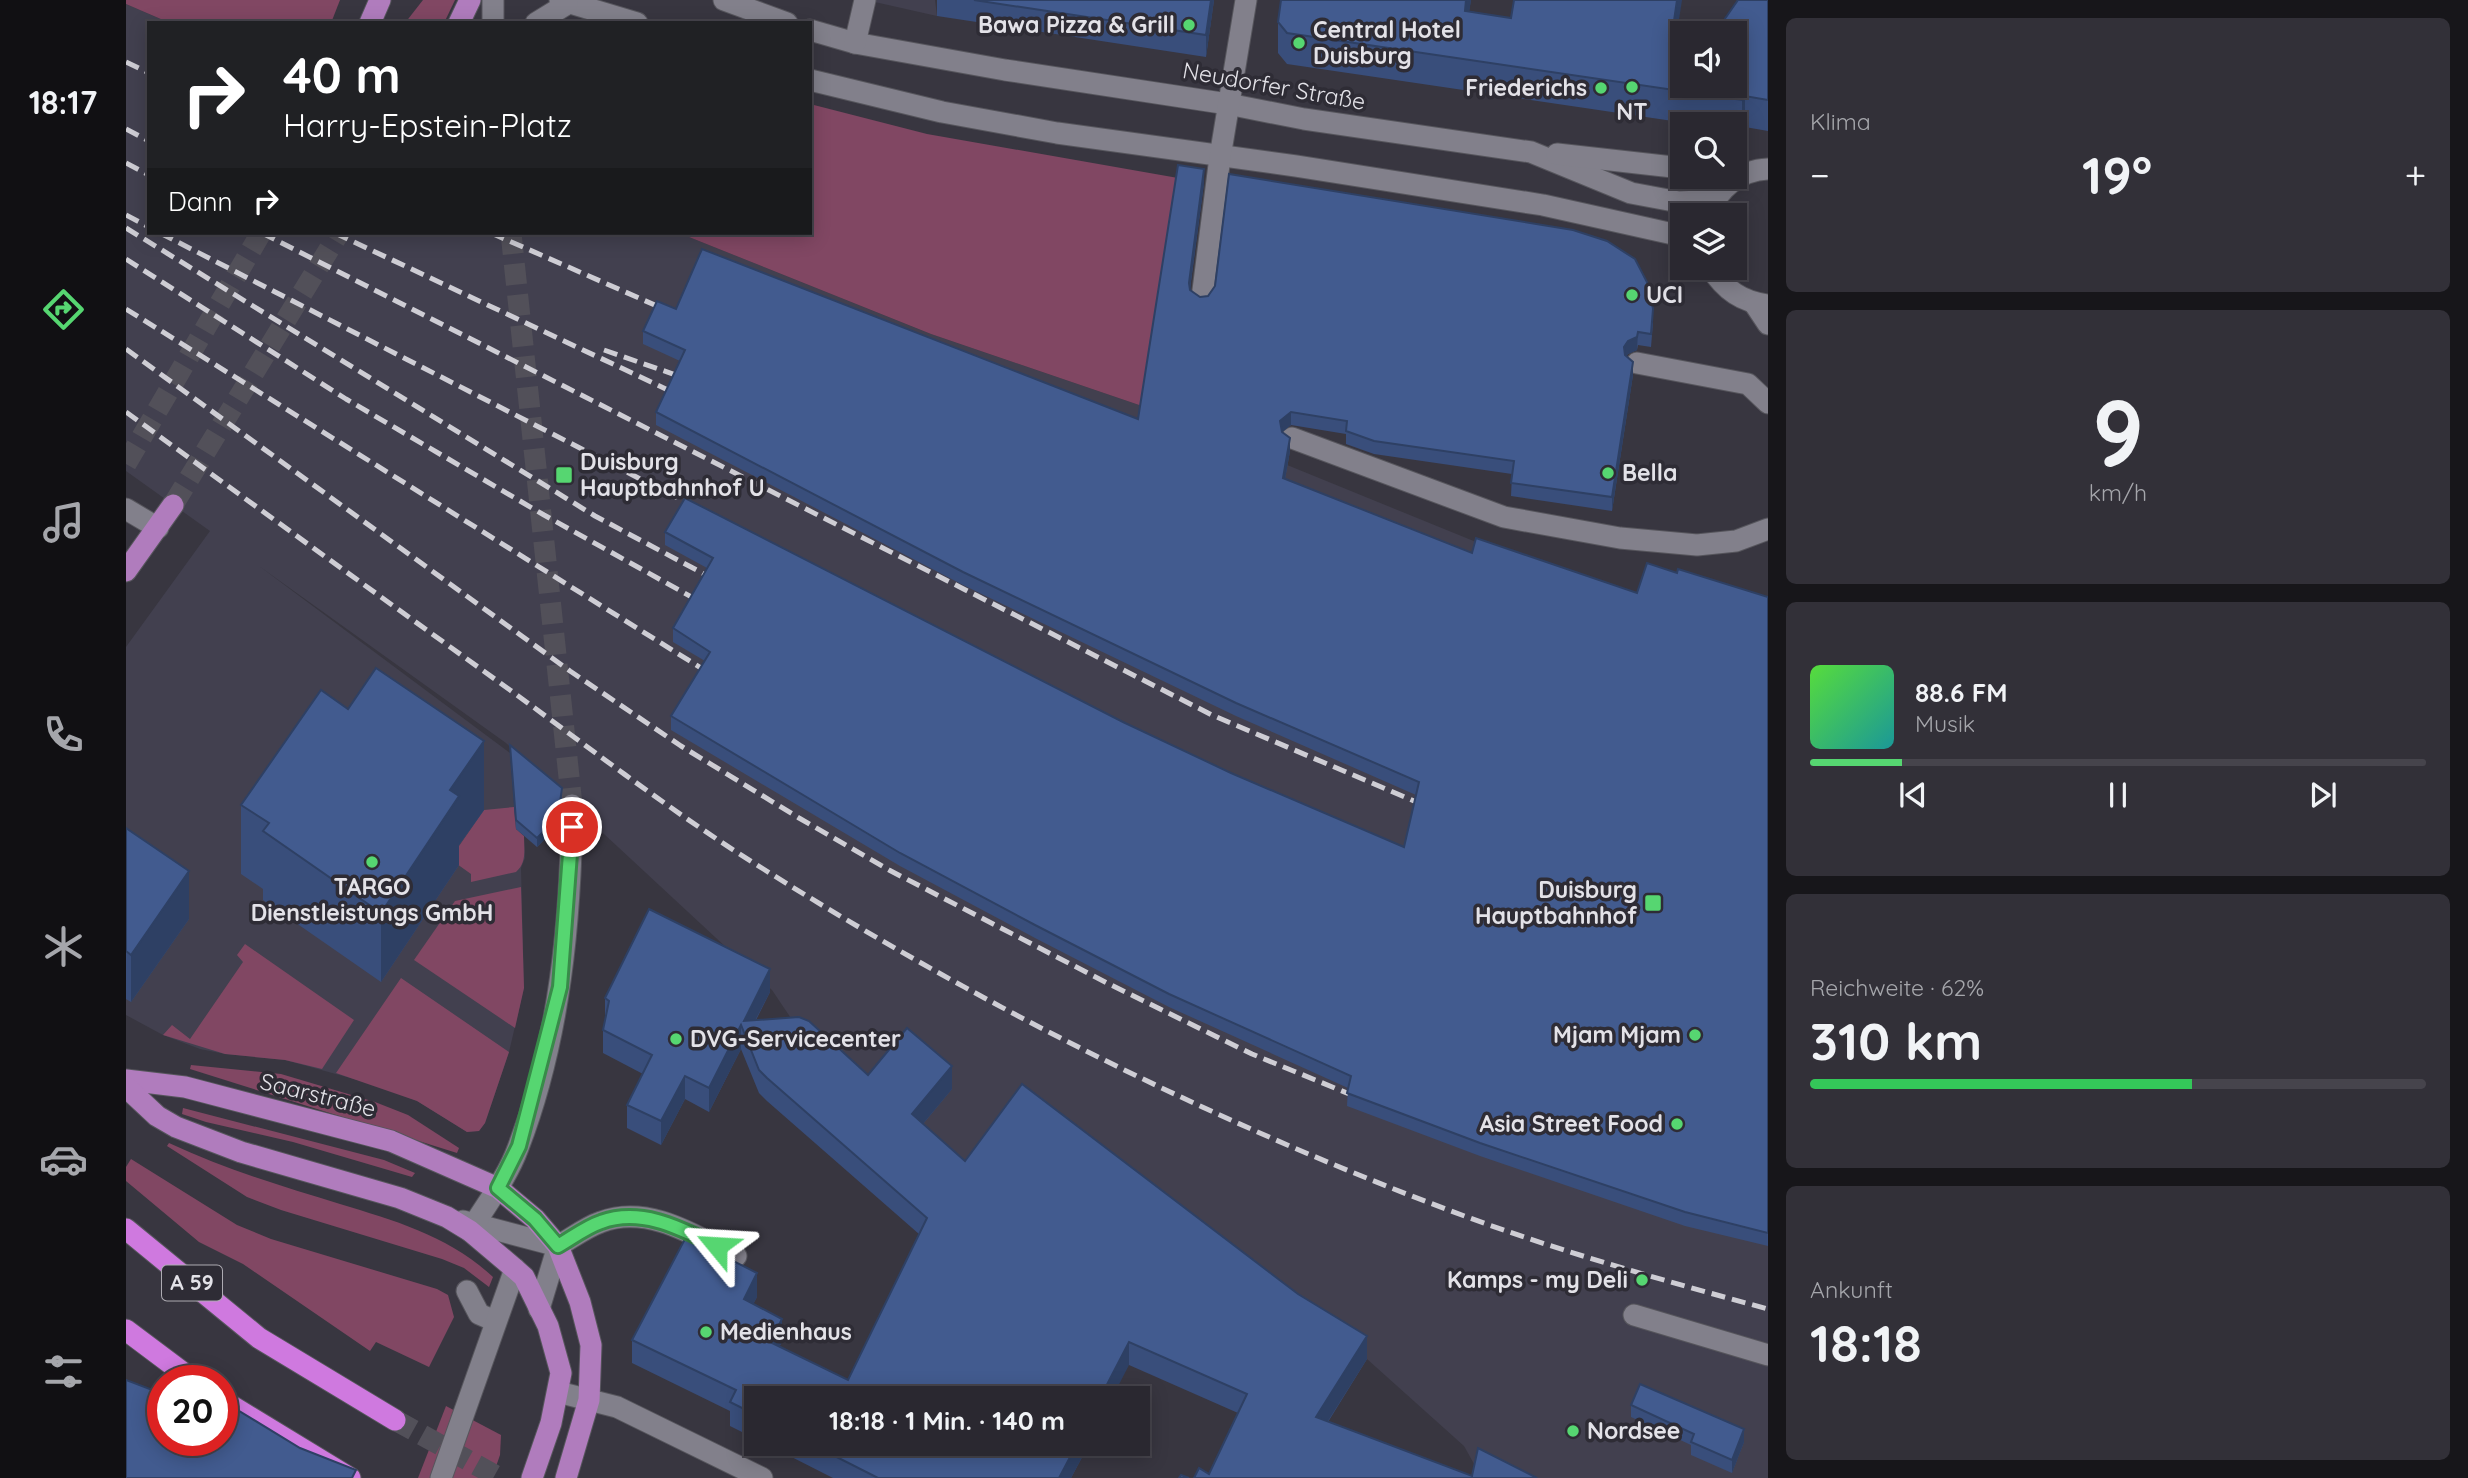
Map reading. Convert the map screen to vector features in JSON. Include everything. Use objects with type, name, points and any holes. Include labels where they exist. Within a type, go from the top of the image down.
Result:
[{"type":"highway","name":"A 59","points":[[126,1229],[258,1338],[395,1420]]},
{"type":"highway","points":[[126,1330],[173,1365]]},
{"type":"highway","points":[[238,1410],[350,1478]]},
{"type":"main road","points":[[371,21],[380,0]]},
{"type":"main road","points":[[460,21],[470,0]]},
{"type":"main road","points":[[126,571],[173,505]]},
{"type":"main road","name":"Saarstraße","points":[[126,1080],[185,1087],[391,1141],[494,1186],[535,1219],[558,1246]]},
{"type":"main road","points":[[126,1087],[158,1116],[176,1127],[241,1152],[400,1198],[472,1227],[516,1269],[524,1277],[554,1341],[561,1373],[558,1392],[532,1478]]},
{"type":"main road","points":[[558,1246],[589,1332],[589,1400],[566,1478]]},
{"type":"street","points":[[493,21],[494,0]]},
{"type":"street","points":[[724,0],[782,21]]},
{"type":"street","points":[[855,43],[865,0]]},
{"type":"street","points":[[1202,298],[1220,157],[1246,0]]},
{"type":"street","points":[[539,21],[563,2],[630,21]]},
{"type":"street","name":"Neudorfer Straße","points":[[812,31],[855,43],[1005,70],[1228,104],[1312,121],[1531,152],[1631,193],[1679,202],[1700,201],[1722,191]]},
{"type":"street","points":[[812,80],[942,112],[1543,205],[1670,233]]},
{"type":"street","points":[[1531,152],[1670,167]]},
{"type":"street","points":[[1747,172],[1768,169]]},
{"type":"street","points":[[1715,203],[1722,191]]},
{"type":"street","points":[[1718,280],[1735,295],[1761,304],[1768,324]]},
{"type":"street","points":[[1637,363],[1748,384],[1768,404]]},
{"type":"street","points":[[1292,438],[1504,517],[1620,538],[1697,545],[1736,541],[1768,529]]},
{"type":"street","points":[[126,509],[158,528]]},
{"type":"street","points":[[572,805],[569,892],[560,987],[519,1146],[472,1227],[558,1246],[600,1222],[639,1217],[672,1224],[736,1256]]},
{"type":"street","points":[[539,1309],[558,1246]]},
{"type":"street","points":[[441,1478],[516,1269]]},
{"type":"street","points":[[467,1291],[492,1330]]},
{"type":"street","points":[[1634,1315],[1768,1355]]},
{"type":"street","points":[[558,1392],[617,1407],[762,1478]]},
{"type":"shaded area","points":[[126,0],[340,0],[332,21],[165,21],[126,4]]},
{"type":"shaded area","points":[[423,0],[455,0],[445,21],[407,21]]},
{"type":"shaded area","points":[[866,0],[935,0],[937,16]]},
{"type":"shaded area","points":[[126,4],[165,21],[147,21],[147,235],[684,235],[931,334],[1142,406],[1481,544],[1768,644],[1768,1478],[1491,1478],[1478,1471],[1464,1446],[1367,1359],[965,1184],[809,1045],[772,990],[506,743],[259,566],[510,753],[516,829],[524,836],[525,858],[521,868],[524,988],[509,1052],[485,1123],[479,1131],[467,1132],[417,1101],[383,1087],[285,1060],[200,1049],[163,1035],[126,1015],[126,647],[210,531],[126,471]]},
{"type":"shaded area","points":[[812,105],[927,134],[1178,178],[1142,406],[931,334],[684,235],[812,235]]},
{"type":"shaded area","points":[[514,807],[516,829],[524,836],[524,856],[520,868],[516,872],[471,882],[471,874],[450,859],[484,810]]},
{"type":"shaded area","points":[[521,887],[524,988],[515,1028],[414,960],[455,901]]},
{"type":"shaded area","points":[[245,944],[354,1020],[322,1069],[285,1060],[225,1054],[163,1035],[172,1025],[190,1039],[243,962],[237,955]]},
{"type":"shaded area","points":[[401,978],[509,1052],[485,1123],[479,1131],[467,1132],[417,1101],[336,1073]]},
{"type":"shaded area","points":[[191,1065],[281,1074],[375,1102],[408,1115],[459,1148],[457,1153],[190,1069]]},
{"type":"shaded area","points":[[183,1108],[384,1160],[415,1173],[412,1177],[293,1142],[206,1122],[182,1114]]},
{"type":"shaded area","points":[[169,1143],[211,1161],[381,1217],[440,1240],[493,1277],[489,1287],[464,1268],[442,1259],[247,1197],[167,1146]]},
{"type":"shaded area","points":[[131,1159],[237,1225],[271,1239],[437,1289],[448,1295],[454,1317],[429,1367],[376,1342],[370,1351],[243,1264],[199,1242],[126,1181],[126,1167]]},
{"type":"shaded area","points":[[446,1406],[501,1435],[500,1455],[492,1478],[418,1478]]},
{"type":"building","points":[[974,0],[1211,0],[1206,35]]},
{"type":"building","points":[[1281,0],[1466,0],[1465,11],[1511,18],[1514,0],[1677,0],[1674,21],[1670,21],[1670,89],[1287,33],[1278,22]]},
{"type":"building","points":[[1738,0],[1768,0],[1768,100],[1747,96],[1747,21],[1723,21]]},
{"type":"building","points":[[1178,165],[1204,169],[1189,283],[1190,290],[1200,297],[1208,296],[1215,286],[1229,174],[1573,230],[1607,241],[1635,259],[1649,286],[1653,309],[1651,334],[1638,332],[1637,337],[1628,341],[1624,347],[1625,355],[1633,362],[1612,497],[1511,483],[1514,461],[1374,441],[1346,431],[1347,421],[1291,412],[1280,421],[1282,432],[1290,438],[1283,478],[1472,553],[1476,538],[1637,593],[1647,563],[1677,573],[1678,569],[1768,597],[1768,1233],[1685,1212],[1480,1143],[1347,1093],[1351,1076],[1169,994],[1035,925],[900,853],[671,716],[710,652],[673,628],[713,558],[665,532],[685,498],[1123,722],[1231,773],[1404,847],[1419,782],[1236,703],[963,572],[656,412],[685,350],[643,331],[657,301],[676,309],[702,249],[1138,419]]},
{"type":"building","points":[[376,668],[484,741],[450,790],[459,796],[381,913],[263,831],[269,823],[241,805],[321,690],[348,709]]},
{"type":"building","points":[[510,745],[562,788],[558,817],[537,838],[516,820]]},
{"type":"building","points":[[126,828],[189,871],[131,955],[126,951]]},
{"type":"building","points":[[649,909],[770,969],[744,1021],[799,1017],[809,1021],[868,1075],[907,1028],[952,1066],[912,1114],[965,1161],[1022,1084],[1298,1294],[1367,1336],[1316,1417],[1472,1476],[1478,1448],[1537,1478],[1194,1478],[1199,1468],[1209,1474],[1247,1394],[1129,1342],[1106,1386],[744,1386],[744,1409],[730,1402],[736,1390],[632,1340],[686,1237],[757,1273],[744,1299],[782,1319],[770,1342],[848,1380],[927,1218],[759,1070],[741,1025],[709,1088],[685,1076],[661,1121],[627,1105],[652,1055],[603,1030],[609,1001],[605,998]]},
{"type":"building","points":[[126,1380],[147,1388],[147,1456],[238,1456],[238,1410],[300,1448],[356,1470],[352,1478],[126,1478]]},
{"type":"building","points":[[1640,1384],[1744,1429],[1732,1460],[1691,1442],[1694,1434],[1631,1405]]},
{"type":"building","points":[[835,1456],[1071,1456],[1059,1478],[878,1478]]},
{"type":"tunnel","points":[[126,464],[260,235]]},
{"type":"tunnel","points":[[173,505],[338,235]]},
{"type":"tunnel","points":[[511,235],[572,805]]},
{"type":"tunnel","points":[[395,1420],[500,1478]]},
{"type":"railway","points":[[126,62],[147,72]]},
{"type":"railway","points":[[126,129],[147,140]]},
{"type":"railway","points":[[126,163],[147,174]]},
{"type":"railway","points":[[126,215],[147,226]]},
{"type":"railway","points":[[126,228],[595,516],[721,583]]},
{"type":"railway","points":[[164,235],[699,509]]},
{"type":"railway","points":[[266,235],[1212,715],[1433,809]]},
{"type":"railway","points":[[339,235],[685,398]]},
{"type":"railway","points":[[496,235],[673,313]]},
{"type":"railway","points":[[126,259],[346,399],[544,515],[706,605]]},
{"type":"railway","points":[[126,309],[717,678]]},
{"type":"railway","points":[[126,349],[570,671],[681,746],[799,818],[889,870],[1109,984],[1252,1054],[1364,1100]]},
{"type":"railway","points":[[604,350],[693,381]]},
{"type":"railway","points":[[126,412],[694,824],[840,916],[1009,1011],[1183,1098],[1361,1176],[1529,1239],[1768,1309]]},
{"type":"place","name":"Bawa Pizza & Grill","points":[[1189,25]]},
{"type":"place","name":"Central Hotel Duisburg","points":[[1299,43]]},
{"type":"place","name":"NT","points":[[1632,87]]},
{"type":"place","name":"Friederichs","points":[[1601,88]]},
{"type":"place","name":"UCI","points":[[1632,295]]},
{"type":"place","name":"Bella","points":[[1608,473]]},
{"type":"place","name":"Duisburg Hauptbahnhof U","points":[[564,475]]},
{"type":"place","name":"TARGO Dienstleistungs GmbH","points":[[372,862]]},
{"type":"place","name":"Duisburg Hauptbahnhof","points":[[1653,903]]},
{"type":"place","name":"Mjam Mjam","points":[[1695,1035]]},
{"type":"place","name":"DVG-Servicecenter","points":[[676,1039]]},
{"type":"place","name":"Asia Street Food","points":[[1677,1124]]},
{"type":"place","name":"Kamps - my Deli","points":[[1642,1280]]},
{"type":"place","name":"Medienhaus","points":[[706,1332]]},
{"type":"place","name":"Nordsee","points":[[1573,1431]]},
{"type":"route","points":[[572,827],[560,987],[541,1070],[519,1146],[498,1188],[535,1219],[558,1246],[600,1222],[639,1217],[672,1224],[717,1246]]}]
